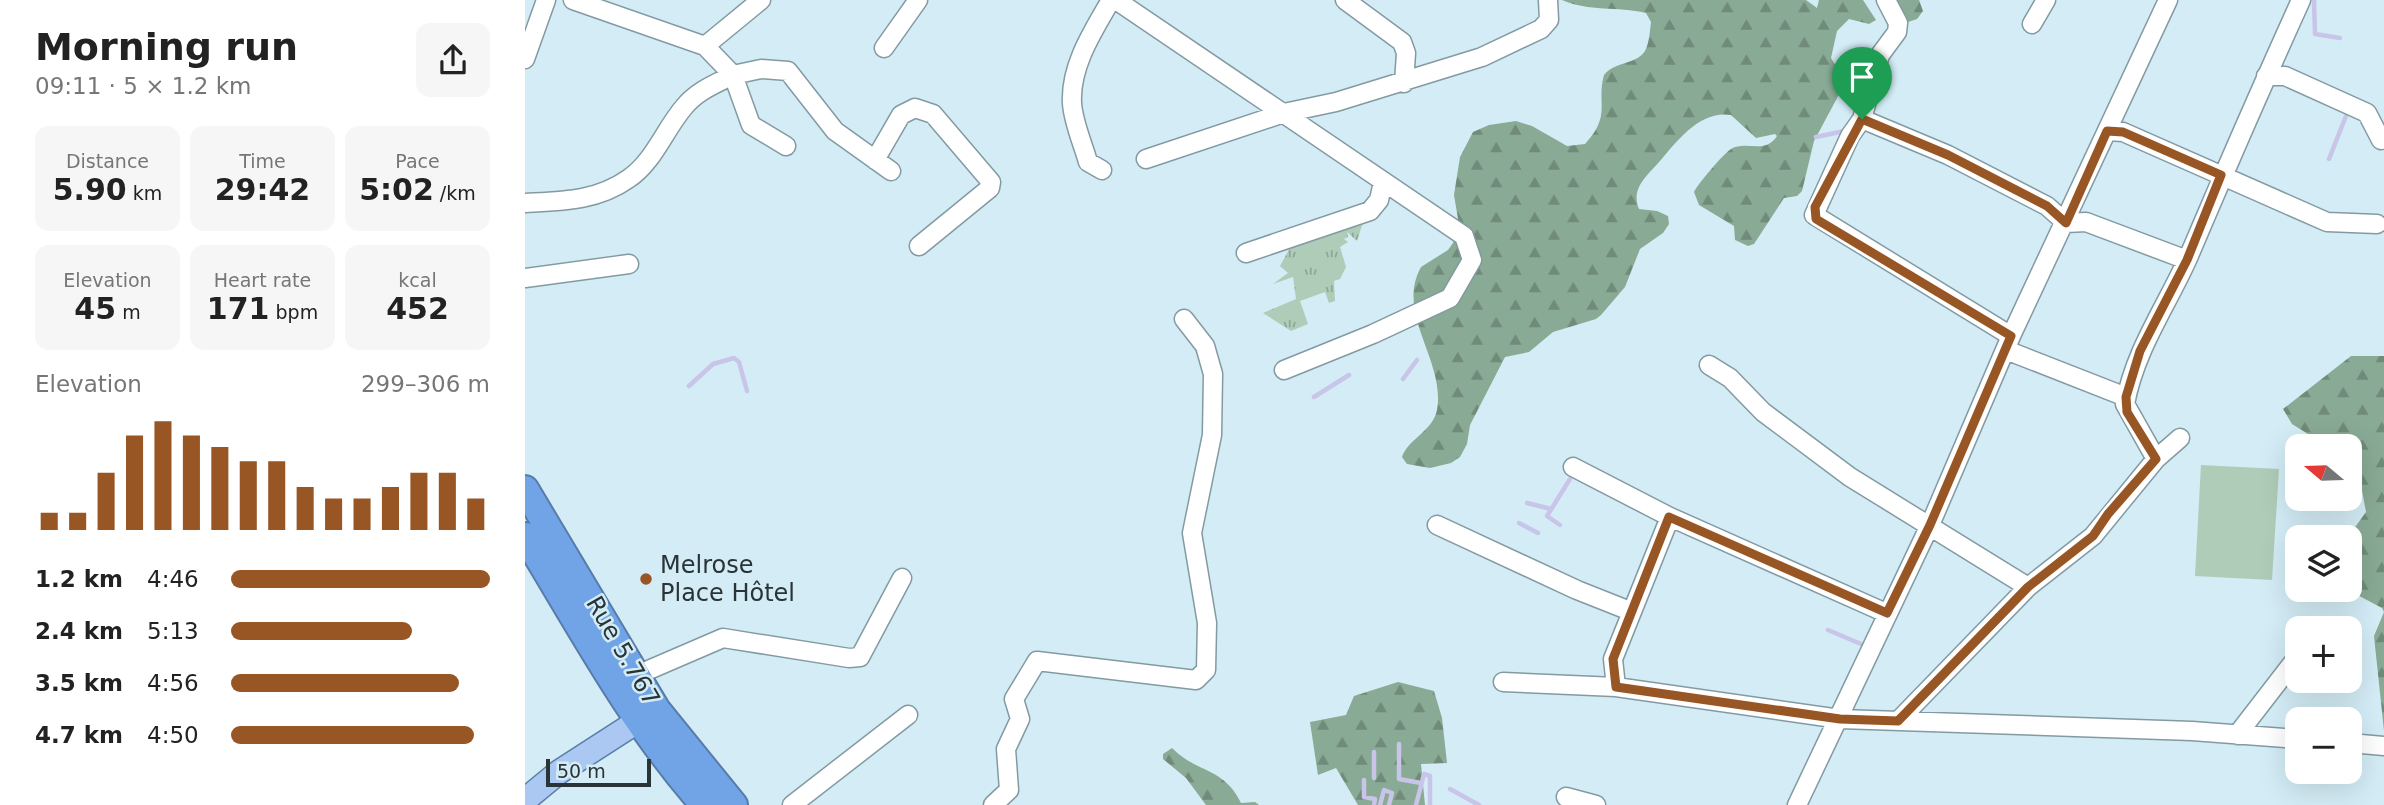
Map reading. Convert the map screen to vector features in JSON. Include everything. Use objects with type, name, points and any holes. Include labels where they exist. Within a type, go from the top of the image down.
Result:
[{"type":"highway","name":"Rue 5.767","points":[[525,489],[637,675],[647,716],[734,805]]},
{"type":"highway","points":[[525,536],[647,716],[670,766],[704,805]]},
{"type":"main road","points":[[525,800],[559,772],[647,716]]},
{"type":"street","points":[[525,59],[546,0]]},
{"type":"street","points":[[573,0],[705,47],[733,75],[751,125],[786,146]]},
{"type":"street","points":[[705,47],[761,0]]},
{"type":"street","points":[[884,48],[918,0]]},
{"type":"street","points":[[1102,170],[1088,162],[1072,104],[1075,76],[1086,44],[1113,0],[1464,236],[1472,260],[1450,298],[1373,334],[1284,370]]},
{"type":"street","points":[[1345,0],[1402,42],[1406,53],[1404,83]]},
{"type":"street","points":[[1146,159],[1284,113],[1404,83],[1482,57],[1541,29],[1549,20],[1548,0]]},
{"type":"street","points":[[1886,0],[1898,23],[1893,37],[1880,55],[1862,119],[1815,207],[1816,219],[2008,343],[2126,397]]},
{"type":"street","points":[[2032,24],[2046,0]]},
{"type":"street","points":[[1797,805],[1930,525],[2008,343],[2168,0]]},
{"type":"street","points":[[2156,459],[2127,412],[2126,397],[2140,351],[2187,260],[2221,175],[2301,0]]},
{"type":"street","points":[[525,203],[582,200],[629,179],[639,170],[684,106],[702,90],[733,75],[761,69],[788,71],[835,131],[891,171]]},
{"type":"street","points":[[2266,76],[2285,76],[2367,113],[2381,140]]},
{"type":"street","points":[[876,160],[901,115],[915,108],[933,114],[991,182],[990,188],[919,246]]},
{"type":"street","points":[[1862,119],[1960,161],[2047,206],[2066,223],[2086,222],[2187,260]]},
{"type":"street","points":[[2107,131],[2123,132],[2327,222],[2378,224]]},
{"type":"street","points":[[1246,253],[1370,211],[1379,200],[1383,182]]},
{"type":"street","points":[[525,278],[629,264]]},
{"type":"street","points":[[993,805],[1007,793],[1010,785],[1005,754],[1020,719],[1014,699],[1037,662],[1196,680],[1206,670],[1207,623],[1192,533],[1212,435],[1213,374],[1205,345],[1184,318]]},
{"type":"street","points":[[1709,365],[1730,377],[1763,412],[1850,477],[2028,587]]},
{"type":"street","points":[[1898,721],[2028,587],[2093,536],[2108,514],[2156,459],[2180,438]]},
{"type":"street","points":[[1573,467],[1669,517],[1887,613]]},
{"type":"street","points":[[1616,687],[1613,659],[1669,517]]},
{"type":"street","points":[[1437,525],[1577,590],[1630,611]]},
{"type":"street","points":[[637,675],[723,638],[849,658],[860,657],[902,578]]},
{"type":"street","points":[[2237,735],[2285,673]]},
{"type":"street","points":[[1503,682],[1616,687],[1840,719],[2285,738]]},
{"type":"street","points":[[792,805],[908,715]]},
{"type":"street","points":[[2362,744],[2384,746]]},
{"type":"street","points":[[1566,797],[1596,805]]},
{"type":"green space","points":[[1562,0],[1806,0],[1817,8],[1819,0],[1863,0],[1876,20],[1869,24],[1849,19],[1837,31],[1831,58],[1836,66],[1850,74],[1814,141],[1802,191],[1797,196],[1784,198],[1754,244],[1748,246],[1735,240],[1734,226],[1699,205],[1694,192],[1711,169],[1731,149],[1767,145],[1777,136],[1775,134],[1756,138],[1731,115],[1709,117],[1682,136],[1642,182],[1637,195],[1639,209],[1657,211],[1668,216],[1669,224],[1663,233],[1640,249],[1625,287],[1601,315],[1596,319],[1553,332],[1529,352],[1505,357],[1470,425],[1467,444],[1460,457],[1451,463],[1430,468],[1407,464],[1402,457],[1409,445],[1435,417],[1438,392],[1435,374],[1417,320],[1415,285],[1421,267],[1448,250],[1453,243],[1459,225],[1454,195],[1460,157],[1473,132],[1489,125],[1516,121],[1532,126],[1567,146],[1585,144],[1601,117],[1604,75],[1645,51],[1651,22],[1646,13],[1593,8]]},
{"type":"green space","points":[[1880,0],[1919,0],[1923,11],[1917,19],[1902,24]]},
{"type":"green space","points":[[1366,213],[1357,241],[1347,232],[1348,237],[1344,239],[1348,242],[1340,247],[1346,267],[1340,279],[1334,281],[1335,301],[1329,303],[1325,292],[1300,301],[1308,324],[1291,331],[1263,313],[1296,299],[1293,277],[1273,284],[1288,273],[1280,266],[1292,244]]},
{"type":"green space","points":[[2351,356],[2384,356],[2384,612],[2382,608],[2362,597],[2362,525],[2357,525],[2366,512],[2363,496],[2363,434],[2308,434],[2292,424],[2283,409]]},
{"type":"green space","points":[[2201,465],[2279,469],[2272,580],[2195,576]]},
{"type":"green space","points":[[2384,612],[2384,731],[2374,636]]},
{"type":"green space","points":[[1398,682],[1434,691],[1442,718],[1447,763],[1421,764],[1425,805],[1358,805],[1336,768],[1318,775],[1310,722],[1346,715],[1354,696]]},
{"type":"green space","points":[[1172,748],[1181,756],[1218,776],[1234,791],[1241,803],[1255,802],[1259,805],[1206,805],[1186,778],[1163,759],[1163,754]]},
{"type":"waterway","points":[[2314,0],[2315,34],[2340,38]]},
{"type":"waterway","points":[[2329,159],[2346,116]]},
{"type":"waterway","points":[[1816,137],[1849,130]]},
{"type":"waterway","points":[[689,386],[713,364],[734,358],[739,362],[747,391]]},
{"type":"waterway","points":[[1403,379],[1417,360]]},
{"type":"waterway","points":[[1314,397],[1349,375]]},
{"type":"waterway","points":[[1560,525],[1547,516],[1570,479]]},
{"type":"waterway","points":[[1527,503],[1551,509]]},
{"type":"waterway","points":[[1519,523],[1538,533]]},
{"type":"waterway","points":[[1828,630],[1861,644]]},
{"type":"waterway","points":[[1399,744],[1399,779],[1421,783]]},
{"type":"waterway","points":[[1374,752],[1374,778]]},
{"type":"waterway","points":[[1416,805],[1424,774],[1430,776],[1430,805]]},
{"type":"waterway","points":[[1364,780],[1364,797],[1375,799],[1374,805]]},
{"type":"waterway","points":[[1450,789],[1479,805]]},
{"type":"waterway","points":[[1380,805],[1384,790],[1392,793],[1389,805]]},
{"type":"place","name":"Melrose Place Hôtel","points":[[646,579]]},
{"type":"route","points":[[1862,119],[1948,155],[2047,206],[2066,223],[2107,131],[2123,132],[2221,175],[2187,260],[2140,351],[2126,397],[2127,412],[2156,459],[2108,514],[2093,536],[2028,587],[1898,721],[1840,719],[1616,687],[1612,673],[1613,659],[1669,517],[1887,613],[1930,525],[2011,336],[1816,219],[1815,207],[1850,136],[1862,119]]}]
